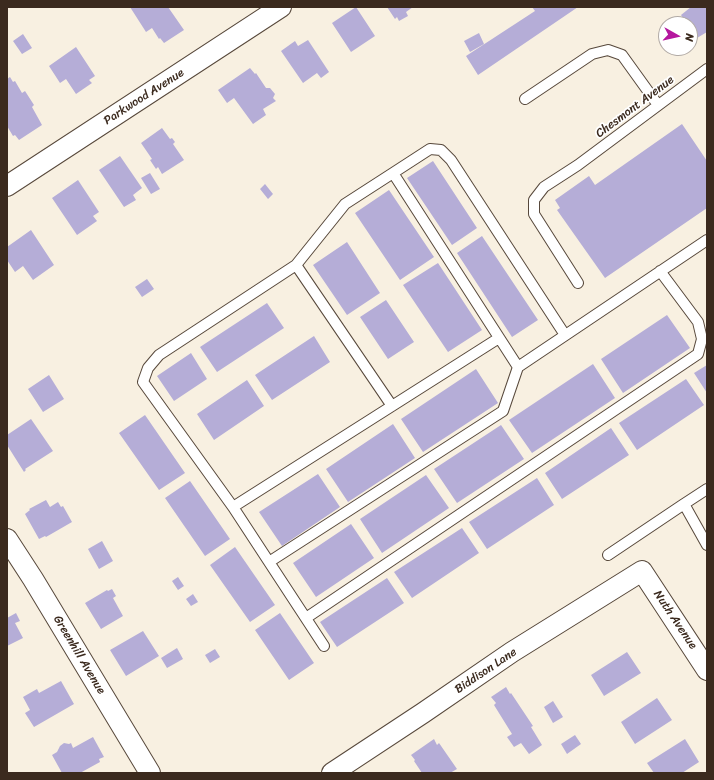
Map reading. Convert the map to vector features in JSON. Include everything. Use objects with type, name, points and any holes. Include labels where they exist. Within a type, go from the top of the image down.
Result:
[{"type":"street","name":"Parkwood Avenue","points":[[7,186],[281,7]]},
{"type":"street","name":"Greenhill Avenue","points":[[7,539],[150,773]]},
{"type":"street","name":"Nuth Avenue","points":[[642,571],[707,670]]},
{"type":"street","name":"Biddison Lane","points":[[332,773],[423,714],[512,652],[642,571]]},
{"type":"lane","points":[[526,99],[592,54],[608,50],[622,55],[658,105]]},
{"type":"lane","name":"Chesmont Avenue","points":[[578,283],[534,214],[534,200],[544,187],[578,165],[707,69]]},
{"type":"lane","points":[[324,646],[233,507],[143,382],[148,368],[159,355],[296,265],[345,204],[393,172],[430,150],[441,150],[451,160],[565,335]]},
{"type":"lane","points":[[393,172],[518,367]]},
{"type":"lane","points":[[269,562],[503,411],[518,367],[707,240]]},
{"type":"lane","points":[[296,265],[392,406]]},
{"type":"lane","points":[[306,618],[698,354],[702,339],[698,322],[660,271]]},
{"type":"lane","points":[[233,507],[499,338]]},
{"type":"lane","points":[[608,555],[707,489]]},
{"type":"lane","points":[[684,504],[707,545]]},
{"type":"building","points":[[130,7],[168,7],[184,30],[164,43],[160,38],[159,39],[152,28],[146,32]]},
{"type":"building","points":[[356,7],[375,36],[351,52],[332,23]]},
{"type":"building","points":[[387,7],[413,7],[406,12],[408,16],[399,21],[397,17],[395,19]]},
{"type":"building","points":[[532,7],[578,7],[478,75],[466,56],[535,11]]},
{"type":"building","points":[[691,7],[707,7],[707,32],[698,37],[698,16],[681,15]]},
{"type":"building","points":[[479,33],[484,44],[470,52],[464,41]]},
{"type":"building","points":[[23,34],[32,48],[22,54],[13,41]]},
{"type":"building","points":[[308,40],[329,72],[321,78],[317,73],[303,83],[281,51],[295,41],[298,46]]},
{"type":"building","points":[[76,47],[95,76],[89,80],[92,83],[76,94],[66,79],[60,83],[49,66]]},
{"type":"building","points":[[250,68],[255,74],[256,73],[266,88],[270,88],[275,94],[273,98],[276,101],[263,109],[266,115],[253,124],[234,98],[227,103],[218,90]]},
{"type":"building","points":[[10,77],[13,82],[15,81],[22,93],[25,91],[34,105],[32,107],[42,125],[19,140],[15,135],[13,136],[7,126],[7,79]]},
{"type":"building","points":[[682,124],[707,161],[707,208],[605,278],[557,210],[560,208],[555,200],[589,176],[595,185]]},
{"type":"building","points":[[162,128],[170,139],[172,138],[175,142],[173,144],[184,160],[162,174],[158,167],[156,169],[150,160],[152,159],[141,143]]},
{"type":"building","points":[[120,156],[142,188],[133,195],[136,200],[124,207],[99,170]]},
{"type":"building","points":[[433,161],[477,228],[452,245],[407,178]]},
{"type":"building","points":[[150,173],[160,189],[151,194],[141,178]]},
{"type":"building","points":[[78,180],[99,212],[93,216],[97,221],[77,235],[52,198]]},
{"type":"building","points":[[265,184],[273,194],[268,199],[260,189]]},
{"type":"building","points":[[389,190],[434,257],[400,280],[355,213]]},
{"type":"building","points":[[31,230],[54,265],[33,280],[23,266],[15,272],[7,260],[7,247]]},
{"type":"building","points":[[482,236],[538,320],[512,337],[457,253]]},
{"type":"building","points":[[347,242],[380,293],[347,315],[313,265]]},
{"type":"building","points":[[438,263],[482,330],[448,352],[403,285]]},
{"type":"building","points":[[147,279],[154,289],[142,297],[135,287]]},
{"type":"building","points":[[386,300],[414,342],[388,359],[360,317]]},
{"type":"building","points":[[267,303],[284,328],[217,372],[200,347]]},
{"type":"building","points":[[667,315],[690,348],[623,393],[601,359]]},
{"type":"building","points":[[314,336],[330,362],[272,400],[255,375]]},
{"type":"building","points":[[191,353],[207,379],[174,401],[157,376]]},
{"type":"building","points":[[593,364],[615,398],[532,453],[509,420]]},
{"type":"building","points":[[707,365],[707,393],[694,373]]},
{"type":"building","points":[[476,369],[498,403],[423,452],[401,419]]},
{"type":"building","points":[[49,375],[64,399],[43,412],[28,389]]},
{"type":"building","points":[[686,379],[704,405],[637,450],[619,423]]},
{"type":"building","points":[[247,380],[264,406],[214,440],[197,414]]},
{"type":"building","points":[[145,415],[185,473],[159,490],[119,433]]},
{"type":"building","points":[[31,419],[53,451],[25,469],[26,470],[24,472],[7,445],[7,435]]},
{"type":"building","points":[[393,424],[415,458],[348,502],[326,469]]},
{"type":"building","points":[[501,425],[524,459],[457,503],[434,469]]},
{"type":"building","points":[[611,428],[629,455],[562,499],[545,473]]},
{"type":"building","points":[[318,474],[340,507],[282,546],[259,512]]},
{"type":"building","points":[[426,475],[449,508],[382,553],[360,519]]},
{"type":"building","points":[[537,478],[554,505],[487,549],[469,522]]},
{"type":"building","points":[[190,481],[230,539],[205,556],[165,498]]},
{"type":"building","points":[[46,500],[50,507],[58,502],[61,507],[63,506],[72,522],[46,537],[45,536],[39,539],[25,514],[30,510],[29,509]]},
{"type":"building","points":[[351,524],[374,558],[316,597],[293,563]]},
{"type":"building","points":[[462,528],[479,553],[412,598],[394,572]]},
{"type":"building","points":[[102,541],[113,561],[99,569],[88,549]]},
{"type":"building","points":[[235,547],[275,605],[250,622],[210,565]]},
{"type":"building","points":[[178,577],[184,586],[178,590],[172,581]]},
{"type":"building","points":[[387,578],[404,603],[337,647],[320,622]]},
{"type":"building","points":[[112,589],[116,596],[113,598],[123,616],[101,629],[85,603],[107,590]]},
{"type":"building","points":[[193,594],[198,602],[191,606],[186,599]]},
{"type":"building","points":[[16,613],[20,621],[15,623],[23,638],[7,646],[7,618]]},
{"type":"building","points":[[280,613],[314,663],[289,680],[255,630]]},
{"type":"building","points":[[143,631],[159,656],[126,676],[110,650]]},
{"type":"building","points":[[177,648],[183,659],[167,668],[161,658]]},
{"type":"building","points":[[215,649],[220,657],[210,663],[205,655]]},
{"type":"building","points":[[627,652],[641,673],[604,696],[591,675]]},
{"type":"building","points":[[61,681],[74,704],[34,727],[25,713],[30,710],[23,697],[37,689],[39,693]]},
{"type":"building","points":[[506,687],[533,726],[531,727],[542,745],[529,754],[521,743],[514,747],[507,737],[512,734],[494,705],[496,703],[491,697]]},
{"type":"building","points":[[657,698],[672,720],[635,744],[621,722]]},
{"type":"building","points":[[553,701],[563,717],[553,723],[544,707]]},
{"type":"building","points":[[575,735],[581,744],[567,754],[561,744]]},
{"type":"building","points":[[93,737],[104,757],[99,759],[100,762],[80,773],[62,773],[52,755],[57,752],[60,746],[64,743],[71,743],[73,748]]},
{"type":"building","points":[[434,739],[437,745],[439,743],[457,769],[450,773],[422,773],[411,755]]},
{"type":"building","points":[[685,739],[699,762],[682,773],[654,773],[647,763]]}]
